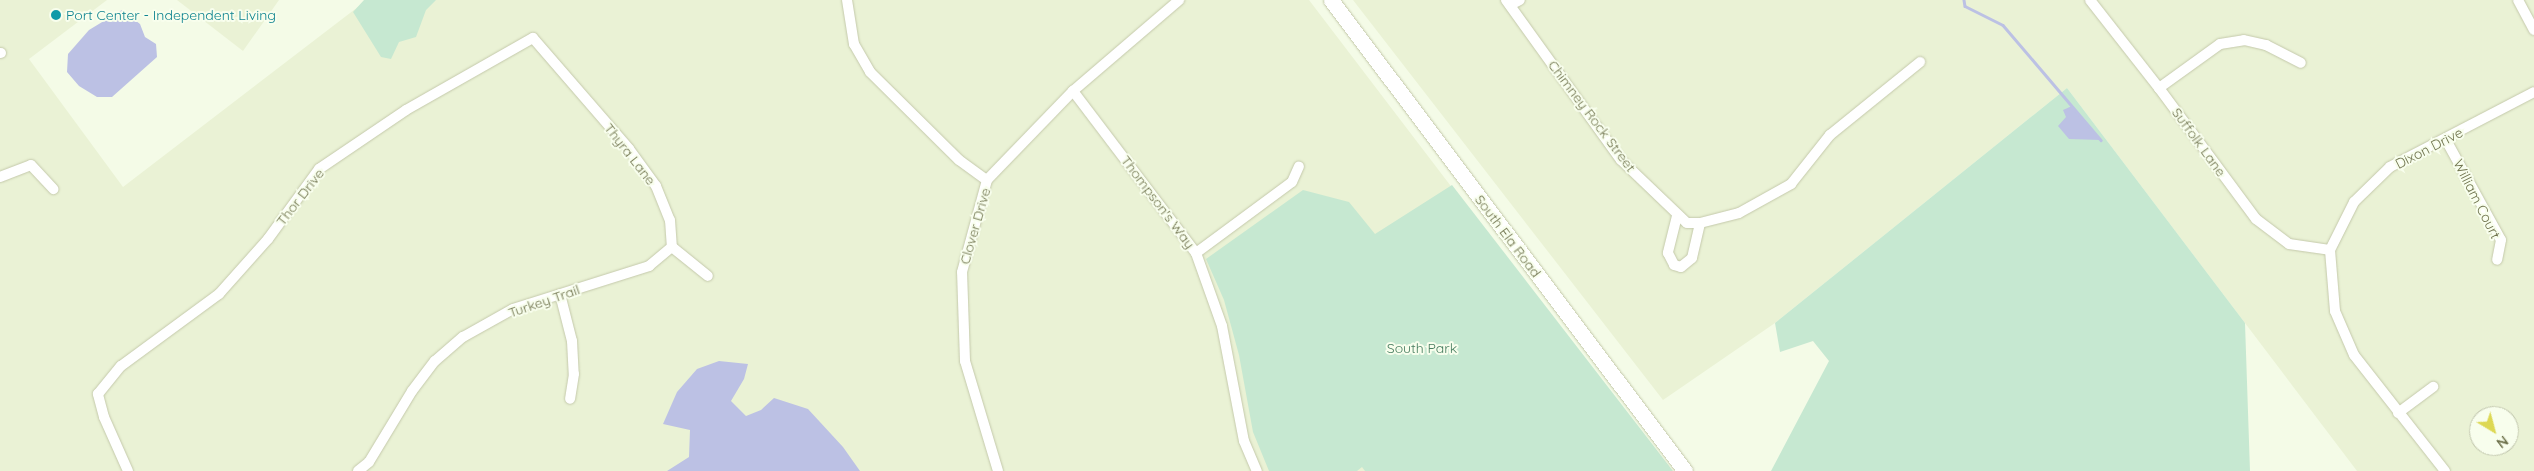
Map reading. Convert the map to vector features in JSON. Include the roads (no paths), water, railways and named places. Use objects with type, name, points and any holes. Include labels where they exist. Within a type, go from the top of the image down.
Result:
[{"type":"main road","name":"South Ela Road","points":[[1330,0],[1685,471]]},
{"type":"street","points":[[846,0],[854,44],[870,72],[959,160],[987,180]]},
{"type":"street","name":"Clover Drive","points":[[998,471],[964,352],[962,272],[987,180],[1073,91],[1179,0]]},
{"type":"street","points":[[1508,3],[1520,0]]},
{"type":"street","name":"Suffolk Lane","points":[[2090,0],[2160,88],[2256,219],[2289,244],[2330,250]]},
{"type":"street","points":[[2518,0],[2534,30]]},
{"type":"street","name":"Chimney Rock Street","points":[[1508,3],[1621,160],[1677,216],[1687,222],[1700,223]]},
{"type":"street","name":"Thyra Lane","points":[[533,38],[628,149],[656,186],[670,220],[672,247]]},
{"type":"street","name":"Thor Drive","points":[[128,471],[104,417],[98,394],[122,366],[219,294],[268,239],[319,169],[406,110],[533,38]]},
{"type":"street","points":[[2160,88],[2220,44],[2244,40],[2301,62]]},
{"type":"street","points":[[1677,216],[1668,253],[1674,265],[1681,267],[1692,258],[1700,223],[1740,213],[1791,184],[1830,135],[1920,62]]},
{"type":"street","name":"Thompson's Way","points":[[1073,91],[1196,254],[1222,326],[1244,441],[1257,471]]},
{"type":"street","name":"Dixon Drive","points":[[2330,250],[2354,202],[2384,173],[2534,92]]},
{"type":"street","name":"William Court","points":[[2446,140],[2501,240],[2497,260]]},
{"type":"street","points":[[0,177],[31,165],[53,189]]},
{"type":"street","points":[[1196,254],[1292,182],[1299,166]]},
{"type":"street","points":[[672,247],[708,276]]},
{"type":"street","name":"Turkey Trail","points":[[358,471],[369,462],[412,391],[463,337],[513,309],[649,266],[672,247]]},
{"type":"street","points":[[2330,250],[2335,311],[2354,355],[2398,414],[2445,471]]},
{"type":"street","points":[[560,294],[572,341],[570,399]]},
{"type":"street","points":[[2398,414],[2433,388]]},
{"type":"water","points":[[122,10],[140,24],[145,37],[156,44],[157,57],[112,97],[97,97],[79,86],[67,72],[68,54],[89,30]]},
{"type":"water","points":[[2072,106],[2101,140],[2069,139],[2058,126],[2066,117],[2063,110]]},
{"type":"water","points":[[719,361],[748,364],[744,379],[731,401],[746,416],[761,410],[774,398],[808,409],[843,447],[860,471],[667,471],[689,457],[690,430],[663,424],[677,392],[697,369]]},
{"type":"waterway","points":[[1964,0],[1965,6],[2003,25],[2101,140]]},
{"type":"place","name":"Port Center - Independent Living","points":[[56,15]]},
{"type":"park label","name":"South Park","points":[[1422,348]]}]
